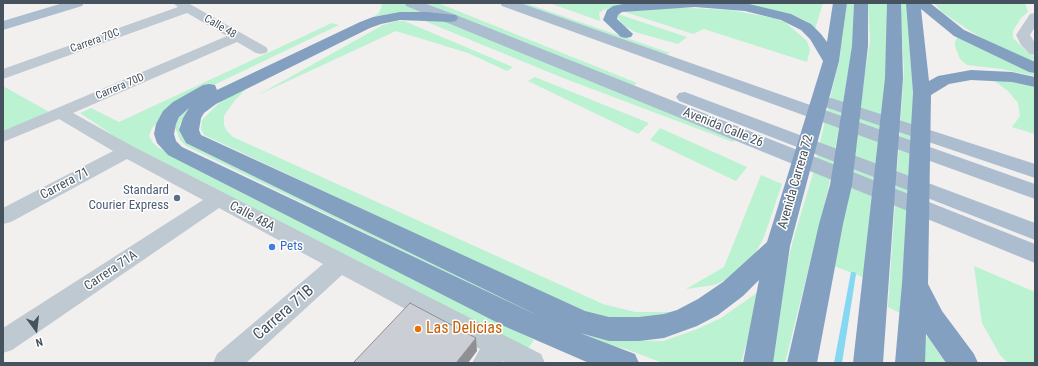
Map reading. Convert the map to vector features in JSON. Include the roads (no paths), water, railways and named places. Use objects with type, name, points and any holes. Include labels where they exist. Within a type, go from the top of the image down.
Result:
[{"type":"highway","points":[[372,3],[372,10],[370,14],[207,90],[179,106],[170,115],[166,124],[164,134],[167,143],[175,151],[185,157],[362,242],[516,319],[580,347],[624,363]]},
{"type":"highway","points":[[626,34],[610,20],[612,13],[618,9],[695,3],[745,7],[786,17],[806,27],[816,37],[831,61]]},
{"type":"highway","name":"Avenida Carrera 72","points":[[758,363],[778,246],[831,61],[840,3]]},
{"type":"highway","points":[[802,363],[831,224],[841,185],[860,46],[861,3]]},
{"type":"highway","points":[[868,363],[894,78],[894,3]]},
{"type":"highway","points":[[910,363],[915,283],[922,93],[913,3]]},
{"type":"highway","points":[[921,3],[959,33],[1006,56],[1035,68]]},
{"type":"highway","points":[[448,10],[378,20],[210,100],[197,110],[192,118],[189,130],[191,135],[194,139],[207,146],[559,313],[581,322],[610,329],[639,329],[664,326],[687,318],[708,307],[733,289],[778,246]]},
{"type":"highway","points":[[922,93],[944,80],[971,75],[1012,77],[1035,82]]},
{"type":"highway","points":[[915,283],[932,319],[962,363]]},
{"type":"main road","points":[[3,20],[59,3]]},
{"type":"main road","points":[[3,26],[78,3]]},
{"type":"main road","name":"Avenida Calle 26","points":[[411,3],[448,10],[684,104],[1035,254]]},
{"type":"main road","points":[[507,3],[722,73],[1035,171]]},
{"type":"main road","points":[[537,3],[626,34],[722,73],[1035,192]]},
{"type":"main road","name":"Avenida Calle 26","points":[[684,104],[1035,232]]},
{"type":"street","name":"Calle 48","points":[[183,6],[261,50]]},
{"type":"street","name":"Carrera 70C","points":[[3,74],[183,6]]},
{"type":"street","points":[[1035,17],[1026,42],[1035,51]]},
{"type":"street","name":"Carrera 70D","points":[[3,137],[238,37]]},
{"type":"street","name":"Calle 48A","points":[[60,113],[127,151],[340,263],[492,354],[531,363]]},
{"type":"street","name":"Carrera 71","points":[[3,217],[127,151]]},
{"type":"street","name":"Carrera 71A","points":[[3,342],[219,199]]},
{"type":"street","name":"Carrera 71B","points":[[227,363],[340,263]]},
{"type":"waterway","points":[[838,363],[853,274]]},
{"type":"place","name":"Standard Courier Express","points":[[177,198]]},
{"type":"place","name":"Pets","points":[[272,247]]},
{"type":"place","name":"Las Delicias","points":[[418,329]]}]
